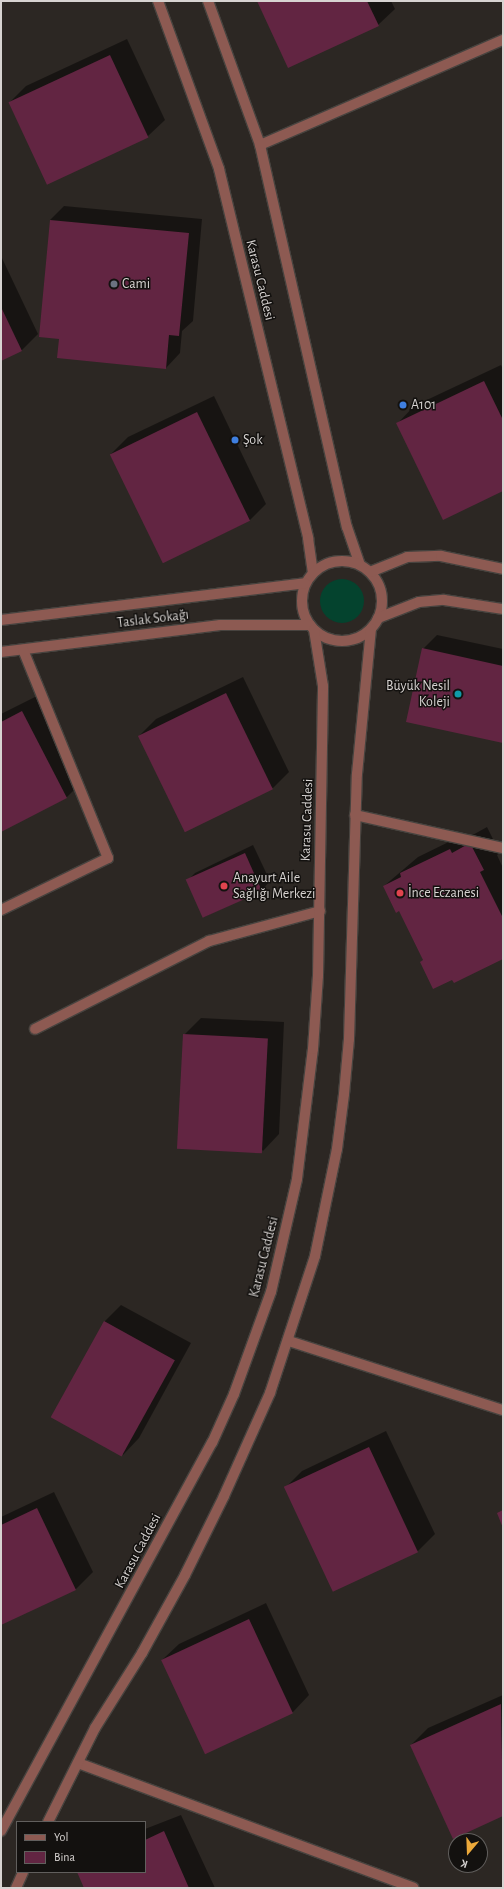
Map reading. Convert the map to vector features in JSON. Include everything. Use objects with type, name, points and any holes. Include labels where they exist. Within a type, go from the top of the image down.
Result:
[{"type":"street","name":"Karasu Caddesi","points":[[158,1],[219,169],[308,538],[313,573]]},
{"type":"street","name":"Karasu Caddesi","points":[[208,1],[260,145],[346,527],[360,565]]},
{"type":"street","points":[[260,145],[503,40]]},
{"type":"street","points":[[370,572],[407,557],[440,556],[503,569]]},
{"type":"street","points":[[49,1821],[95,1728],[142,1653],[185,1576],[255,1427],[289,1340],[315,1256],[327,1203],[344,1094],[349,1039],[355,815],[371,629],[378,618],[382,607],[381,594],[370,572],[360,565],[347,561],[335,561],[323,565],[313,573],[305,583],[302,595],[302,608],[312,627],[324,637],[349,641],[371,629]]},
{"type":"street","name":"Taslak Sokağı","points":[[1,620],[305,583]]},
{"type":"street","points":[[378,618],[419,602],[444,600],[503,609]]},
{"type":"street","name":"Taslak Sokağı","points":[[1,652],[220,625],[312,627]]},
{"type":"street","name":"Karasu Caddesi","points":[[1,1831],[212,1443],[254,1343],[273,1285],[297,1179],[313,1049],[320,911],[323,686],[312,627]]},
{"type":"street","points":[[1,910],[108,858],[22,650]]},
{"type":"street","points":[[355,815],[503,848]]},
{"type":"street","points":[[35,1029],[209,941],[320,911]]},
{"type":"street","points":[[289,1340],[503,1410]]},
{"type":"street","points":[[78,1763],[414,1888]]},
{"type":"street","points":[[16,1888],[24,1873]]},
{"type":"green space","points":[[338,579],[346,579],[358,585],[364,597],[364,605],[358,617],[346,623],[338,623],[326,617],[320,605],[320,597],[326,585]]},
{"type":"building","points":[[257,1],[367,1],[379,26],[288,68]]},
{"type":"building","points":[[110,55],[148,137],[47,185],[8,102]]},
{"type":"building","name":"Cami","points":[[50,220],[189,233],[179,336],[169,335],[166,369],[57,358],[59,339],[39,337]]},
{"type":"building","points":[[1,307],[22,351],[1,361]]},
{"type":"building","points":[[484,381],[503,420],[503,491],[443,520],[396,423]]},
{"type":"building","points":[[197,412],[250,521],[163,563],[110,455]]},
{"type":"building","name":"Büyük Nesil Koleji","points":[[422,648],[503,666],[503,743],[406,722]]},
{"type":"building","points":[[226,693],[273,789],[185,832],[138,736]]},
{"type":"building","points":[[22,711],[67,798],[1,832],[1,722]]},
{"type":"building","points":[[470,843],[484,870],[480,872],[503,918],[503,959],[454,983],[452,980],[433,989],[420,962],[423,960],[399,911],[396,913],[383,886],[401,877],[400,873],[450,849],[452,853]]},
{"type":"building","points":[[245,853],[262,891],[203,918],[186,879]]},
{"type":"building","points":[[183,1034],[268,1038],[262,1153],[177,1149]]},
{"type":"building","points":[[104,1321],[175,1360],[122,1456],[51,1417]]},
{"type":"building","points":[[369,1447],[418,1552],[333,1592],[284,1487]]},
{"type":"building","points":[[37,1508],[76,1590],[1,1625],[1,1525]]},
{"type":"building","points":[[503,1510],[503,1528],[497,1513]]},
{"type":"building","points":[[249,1619],[293,1713],[205,1754],[161,1660]]},
{"type":"building","points":[[501,1704],[503,1816],[466,1833],[450,1833],[410,1745]]},
{"type":"building","points":[[164,1831],[189,1888],[84,1888],[77,1873],[146,1873],[146,1840]]},
{"type":"place","name":"Cami","points":[[114,284]]},
{"type":"place","name":"A101","points":[[403,405]]},
{"type":"place","name":"Şok","points":[[235,440]]},
{"type":"place","name":"Büyük Nesil Koleji","points":[[458,694]]},
{"type":"place","name":"Anayurt Aile Sağlığı Merkezi","points":[[224,886]]},
{"type":"place","name":"İnce Eczanesi","points":[[400,893]]}]
